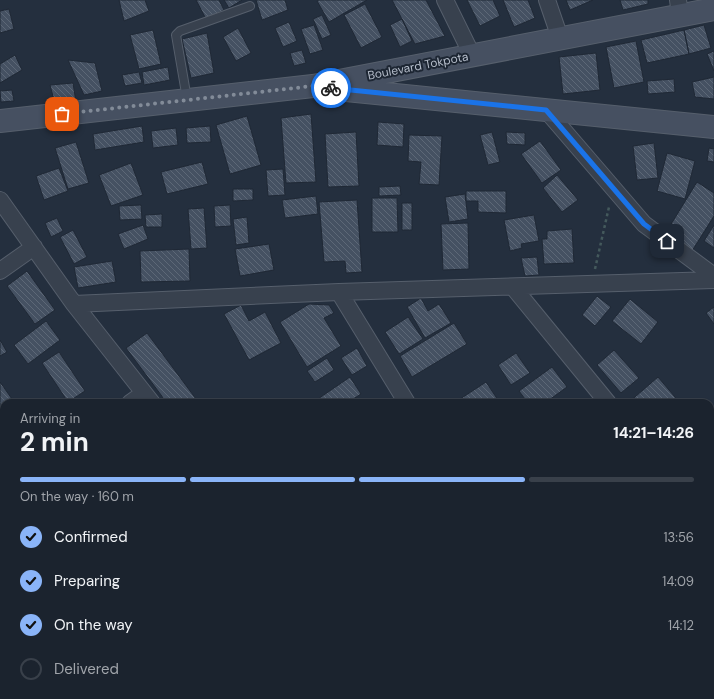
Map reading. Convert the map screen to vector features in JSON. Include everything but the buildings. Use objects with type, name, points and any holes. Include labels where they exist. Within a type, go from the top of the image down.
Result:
[{"type":"street","points":[[445,0],[472,55]]},
{"type":"street","points":[[547,0],[560,38]]},
{"type":"street","name":"Boulevard Tokpota","points":[[0,121],[313,86],[560,38],[679,7],[714,9]]},
{"type":"street","points":[[313,86],[714,127]]},
{"type":"street","points":[[546,110],[644,224],[714,276]]},
{"type":"street","points":[[0,200],[74,304],[148,398]]},
{"type":"street","points":[[0,271],[34,247]]},
{"type":"street","points":[[74,304],[339,292],[714,280]]},
{"type":"street","points":[[513,287],[605,399]]},
{"type":"street","points":[[339,292],[405,399]]},
{"type":"lane","points":[[188,100],[176,35],[180,31],[250,6]]},
{"type":"path","points":[[591,285],[613,188]]},
{"type":"way so far","points":[[62,114],[313,86],[331,88]]},
{"type":"route","points":[[331,88],[546,110],[644,224],[667,241]]}]
